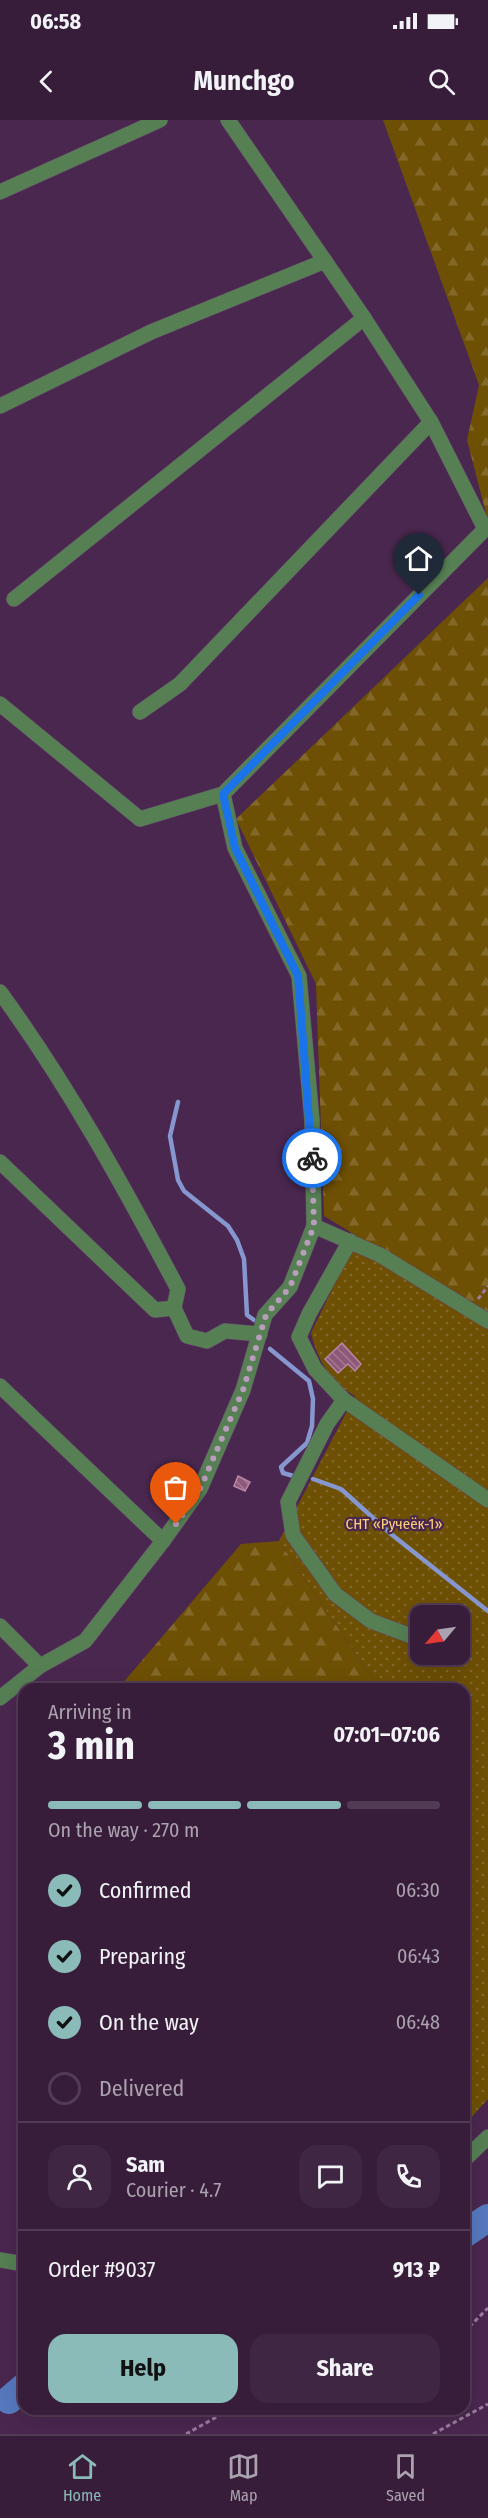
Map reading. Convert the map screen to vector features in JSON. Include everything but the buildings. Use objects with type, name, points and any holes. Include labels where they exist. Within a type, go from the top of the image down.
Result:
[{"type":"street","points":[[0,192],[160,120]]},
{"type":"street","points":[[0,704],[140,819],[223,794],[485,529],[431,422],[364,318],[228,120]]},
{"type":"street","points":[[0,406],[151,332],[325,261]]},
{"type":"street","points":[[14,599],[364,318]]},
{"type":"street","points":[[140,712],[180,684],[431,422]]},
{"type":"street","points":[[19,1683],[40,1666],[85,1641],[163,1541],[200,1489],[243,1390],[266,1315],[290,1287],[314,1226],[312,1120],[298,976],[235,848],[223,794]]},
{"type":"street","points":[[0,992],[28,1030],[119,1177],[178,1289],[174,1308],[187,1336],[207,1341],[225,1331],[260,1334]]},
{"type":"street","points":[[0,1162],[155,1310],[174,1308]]},
{"type":"street","points":[[314,1226],[380,1255],[488,1321]]},
{"type":"street","points":[[350,1241],[309,1314],[299,1337],[315,1369],[344,1400],[488,1500]]},
{"type":"street","points":[[0,1386],[163,1541]]},
{"type":"street","points":[[344,1400],[327,1424],[288,1502],[293,1535],[335,1594],[371,1621],[410,1636]]},
{"type":"street","points":[[0,1626],[40,1666]]},
{"type":"street","points":[[0,1698],[18,1684]]},
{"type":"street","points":[[470,2154],[488,2137]]},
{"type":"street","points":[[0,2260],[18,2263]]},
{"type":"path","points":[[470,2326],[488,2308]]},
{"type":"path","points":[[470,2414],[488,2404]]},
{"type":"path","points":[[186,2434],[220,2415]]},
{"type":"path","points":[[433,2434],[468,2415]]},
{"type":"green space","points":[[383,120],[488,120],[488,521],[467,440],[479,385]]},
{"type":"green space","points":[[488,578],[488,1316],[324,1216],[316,984],[236,819]]},
{"type":"green space","name":"СНТ «Ручеёк-1»","points":[[353,1246],[488,1327],[488,2099],[470,2118],[470,1683],[376,1683],[279,1541],[355,1396],[331,1377],[321,1361],[311,1333]]},
{"type":"green space","points":[[279,1541],[376,1683],[123,1683],[241,1544]]},
{"type":"waterway","points":[[178,1102],[170,1136],[178,1180],[184,1191],[228,1226],[237,1240],[244,1259],[247,1315],[254,1320]]},
{"type":"waterway","points":[[270,1349],[309,1381],[313,1399],[312,1426],[307,1443],[281,1467],[283,1473],[297,1477]]},
{"type":"waterway","points":[[313,1479],[341,1489],[391,1534],[488,1611]]},
{"type":"waterway","points":[[470,2230],[488,2218]]},
{"type":"waterway","points":[[9,2400],[18,2392]]},
{"type":"way so far","points":[[176,1524],[200,1489],[243,1390],[266,1315],[290,1287],[314,1226],[312,1158]]},
{"type":"route","points":[[312,1158],[312,1120],[298,976],[235,848],[223,794],[419,595]]}]
